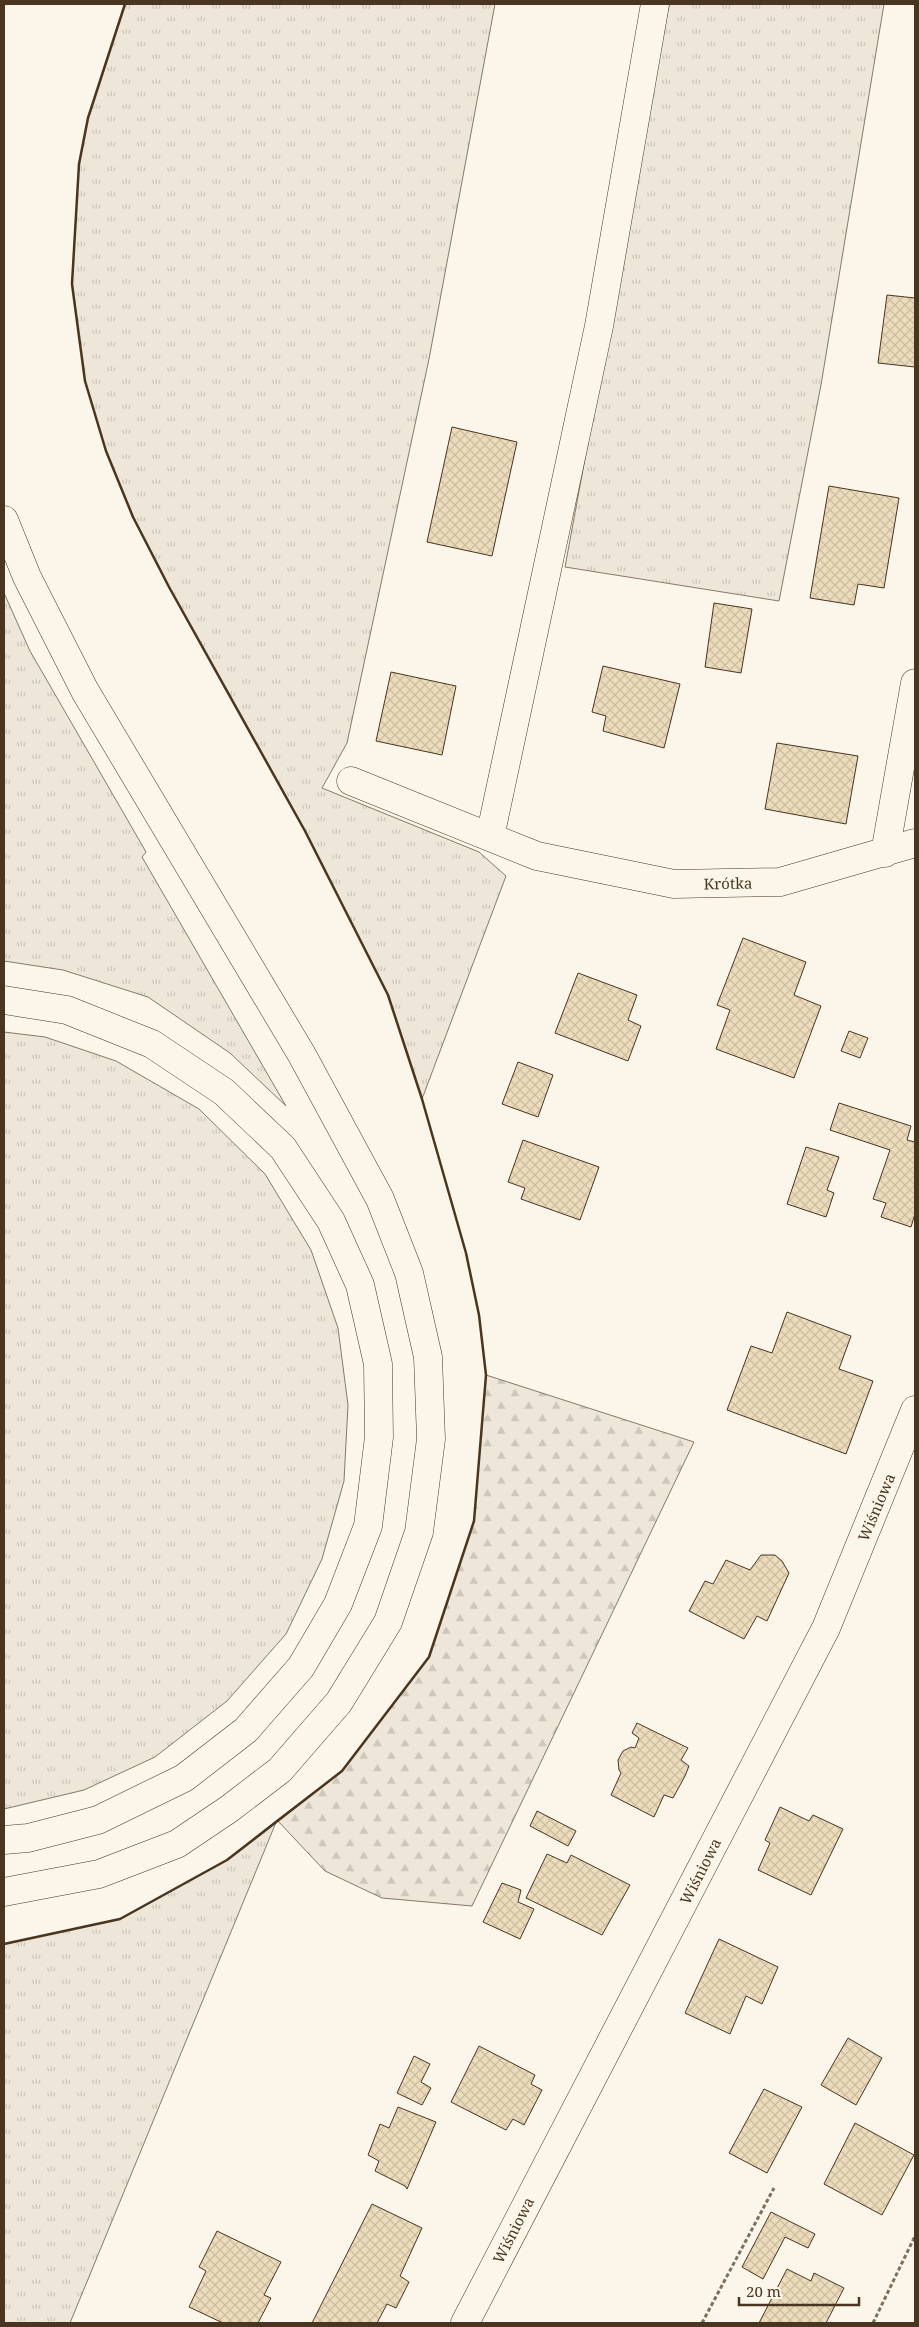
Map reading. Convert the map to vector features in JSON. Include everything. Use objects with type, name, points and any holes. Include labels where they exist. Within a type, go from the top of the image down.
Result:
[{"type":"main road","points":[[490,837],[599,326],[655,4]]},
{"type":"main road","points":[[4,520],[27,577],[85,691],[302,1055],[380,1199],[409,1273],[426,1347],[432,1439],[419,1532],[388,1622],[339,1702],[280,1770],[229,1809],[177,1844],[99,1874],[4,1892]]},
{"type":"main road","points":[[885,853],[915,683]]},
{"type":"main road","name":"Krótka","points":[[350,781],[537,856],[674,884],[780,882],[915,843]]},
{"type":"main road","points":[[4,1000],[67,1010],[152,1044],[224,1092],[283,1148],[331,1222],[360,1285],[378,1364],[379,1437],[368,1526],[338,1604],[302,1667],[246,1730],[184,1778],[98,1820],[28,1838],[4,1840]]},
{"type":"main road","name":"Wiśniowa","points":[[465,2323],[826,1628],[915,1410]]},
{"type":"path","points":[[702,2323],[774,2188]]},
{"type":"path","points":[[873,2323],[915,2236]]},
{"type":"green space","points":[[125,4],[495,4],[429,359],[347,743],[322,788],[479,852],[506,876],[422,1099],[388,995],[305,831],[169,587],[133,517],[106,451],[85,381],[72,283],[79,164],[88,118]]},
{"type":"green space","points":[[669,4],[884,4],[821,385],[779,601],[565,567]]},
{"type":"green space","points":[[4,593],[30,651],[146,852],[142,857],[286,1106],[230,1053],[148,997],[63,970],[4,961]]},
{"type":"green space","points":[[4,1032],[45,1037],[116,1061],[199,1109],[265,1174],[311,1250],[338,1328],[348,1405],[344,1481],[322,1559],[286,1634],[227,1701],[155,1757],[84,1790],[4,1809]]},
{"type":"green space","points":[[486,1375],[694,1442],[472,1906],[382,1898],[325,1871],[277,1820],[342,1771],[429,1657],[474,1521]]},
{"type":"green space","points":[[277,1820],[70,2323],[4,2323],[4,1944],[120,1919],[227,1860]]},
{"type":"building","points":[[887,295],[915,298],[915,367],[878,363]]},
{"type":"building","points":[[452,427],[517,442],[492,556],[427,542]]},
{"type":"building","points":[[829,486],[899,498],[884,588],[858,584],[854,605],[810,598]]},
{"type":"building","points":[[714,603],[752,609],[741,673],[705,667]]},
{"type":"building","points":[[603,666],[680,684],[664,748],[603,731],[606,716],[592,712]]},
{"type":"building","points":[[391,672],[456,686],[442,755],[376,741]]},
{"type":"building","points":[[777,743],[858,756],[846,824],[765,809]]},
{"type":"building","points":[[743,938],[806,962],[794,995],[821,1006],[794,1078],[716,1049],[730,1010],[717,1005]]},
{"type":"building","points":[[578,973],[637,995],[628,1020],[641,1026],[628,1061],[555,1033]]},
{"type":"building","points":[[849,1031],[868,1038],[860,1058],[841,1051]]},
{"type":"building","points":[[518,1062],[553,1075],[538,1117],[502,1104]]},
{"type":"building","points":[[839,1103],[911,1126],[907,1140],[915,1142],[915,1214],[911,1227],[881,1217],[886,1203],[873,1199],[890,1150],[830,1130]]},
{"type":"building","points":[[523,1140],[599,1167],[580,1220],[521,1199],[525,1188],[508,1182]]},
{"type":"building","points":[[806,1147],[839,1157],[827,1190],[834,1193],[826,1217],[787,1204]]},
{"type":"building","points":[[787,1312],[851,1336],[839,1369],[873,1381],[846,1454],[727,1410],[751,1346],[772,1353]]},
{"type":"building","points":[[761,1555],[775,1555],[782,1561],[789,1573],[767,1621],[757,1616],[744,1639],[689,1611],[705,1581],[713,1584],[726,1560],[750,1570]]},
{"type":"building","points":[[637,1723],[688,1748],[681,1760],[689,1766],[685,1776],[673,1798],[664,1795],[654,1817],[611,1795],[621,1773],[618,1760],[623,1751],[631,1747],[635,1748],[639,1738],[632,1733]]},
{"type":"building","points":[[780,1807],[809,1821],[813,1815],[843,1829],[811,1895],[758,1870],[770,1843],[765,1840]]},
{"type":"building","points":[[537,1811],[576,1831],[568,1846],[530,1826]]},
{"type":"building","points":[[547,1854],[567,1863],[571,1855],[630,1885],[602,1935],[526,1898]]},
{"type":"building","points":[[502,1883],[521,1890],[518,1902],[534,1909],[520,1939],[483,1922]]},
{"type":"building","points":[[719,1939],[778,1967],[762,2004],[746,1996],[730,2034],[685,2013]]},
{"type":"building","points":[[848,2038],[882,2058],[856,2105],[821,2085]]},
{"type":"building","points":[[479,2046],[535,2075],[531,2084],[542,2090],[524,2125],[513,2119],[506,2130],[451,2102]]},
{"type":"building","points":[[414,2056],[430,2064],[421,2082],[431,2088],[422,2105],[397,2093]]},
{"type":"building","points":[[764,2089],[802,2107],[767,2173],[729,2153]]},
{"type":"building","points":[[398,2107],[436,2122],[407,2189],[405,2186],[375,2171],[379,2161],[368,2155],[380,2124],[389,2128]]},
{"type":"building","points":[[855,2123],[914,2155],[882,2215],[824,2184]]},
{"type":"building","points":[[372,2204],[422,2228],[400,2276],[409,2282],[396,2308],[387,2304],[377,2323],[312,2323]]},
{"type":"building","points":[[771,2212],[815,2234],[808,2248],[785,2237],[763,2279],[742,2267]]},
{"type":"building","points":[[217,2231],[281,2262],[264,2295],[271,2298],[258,2323],[223,2323],[189,2307],[206,2271],[199,2267]]},
{"type":"building","points":[[787,2269],[811,2281],[814,2273],[844,2288],[826,2323],[759,2323]]},
{"type":"wall","points":[[4,1944],[120,1919],[227,1860],[342,1771],[429,1657],[474,1521],[486,1375],[479,1315],[466,1253],[422,1099],[388,995],[305,831],[169,587],[133,517],[106,451],[85,381],[72,284],[79,164],[88,118],[125,4]]}]
